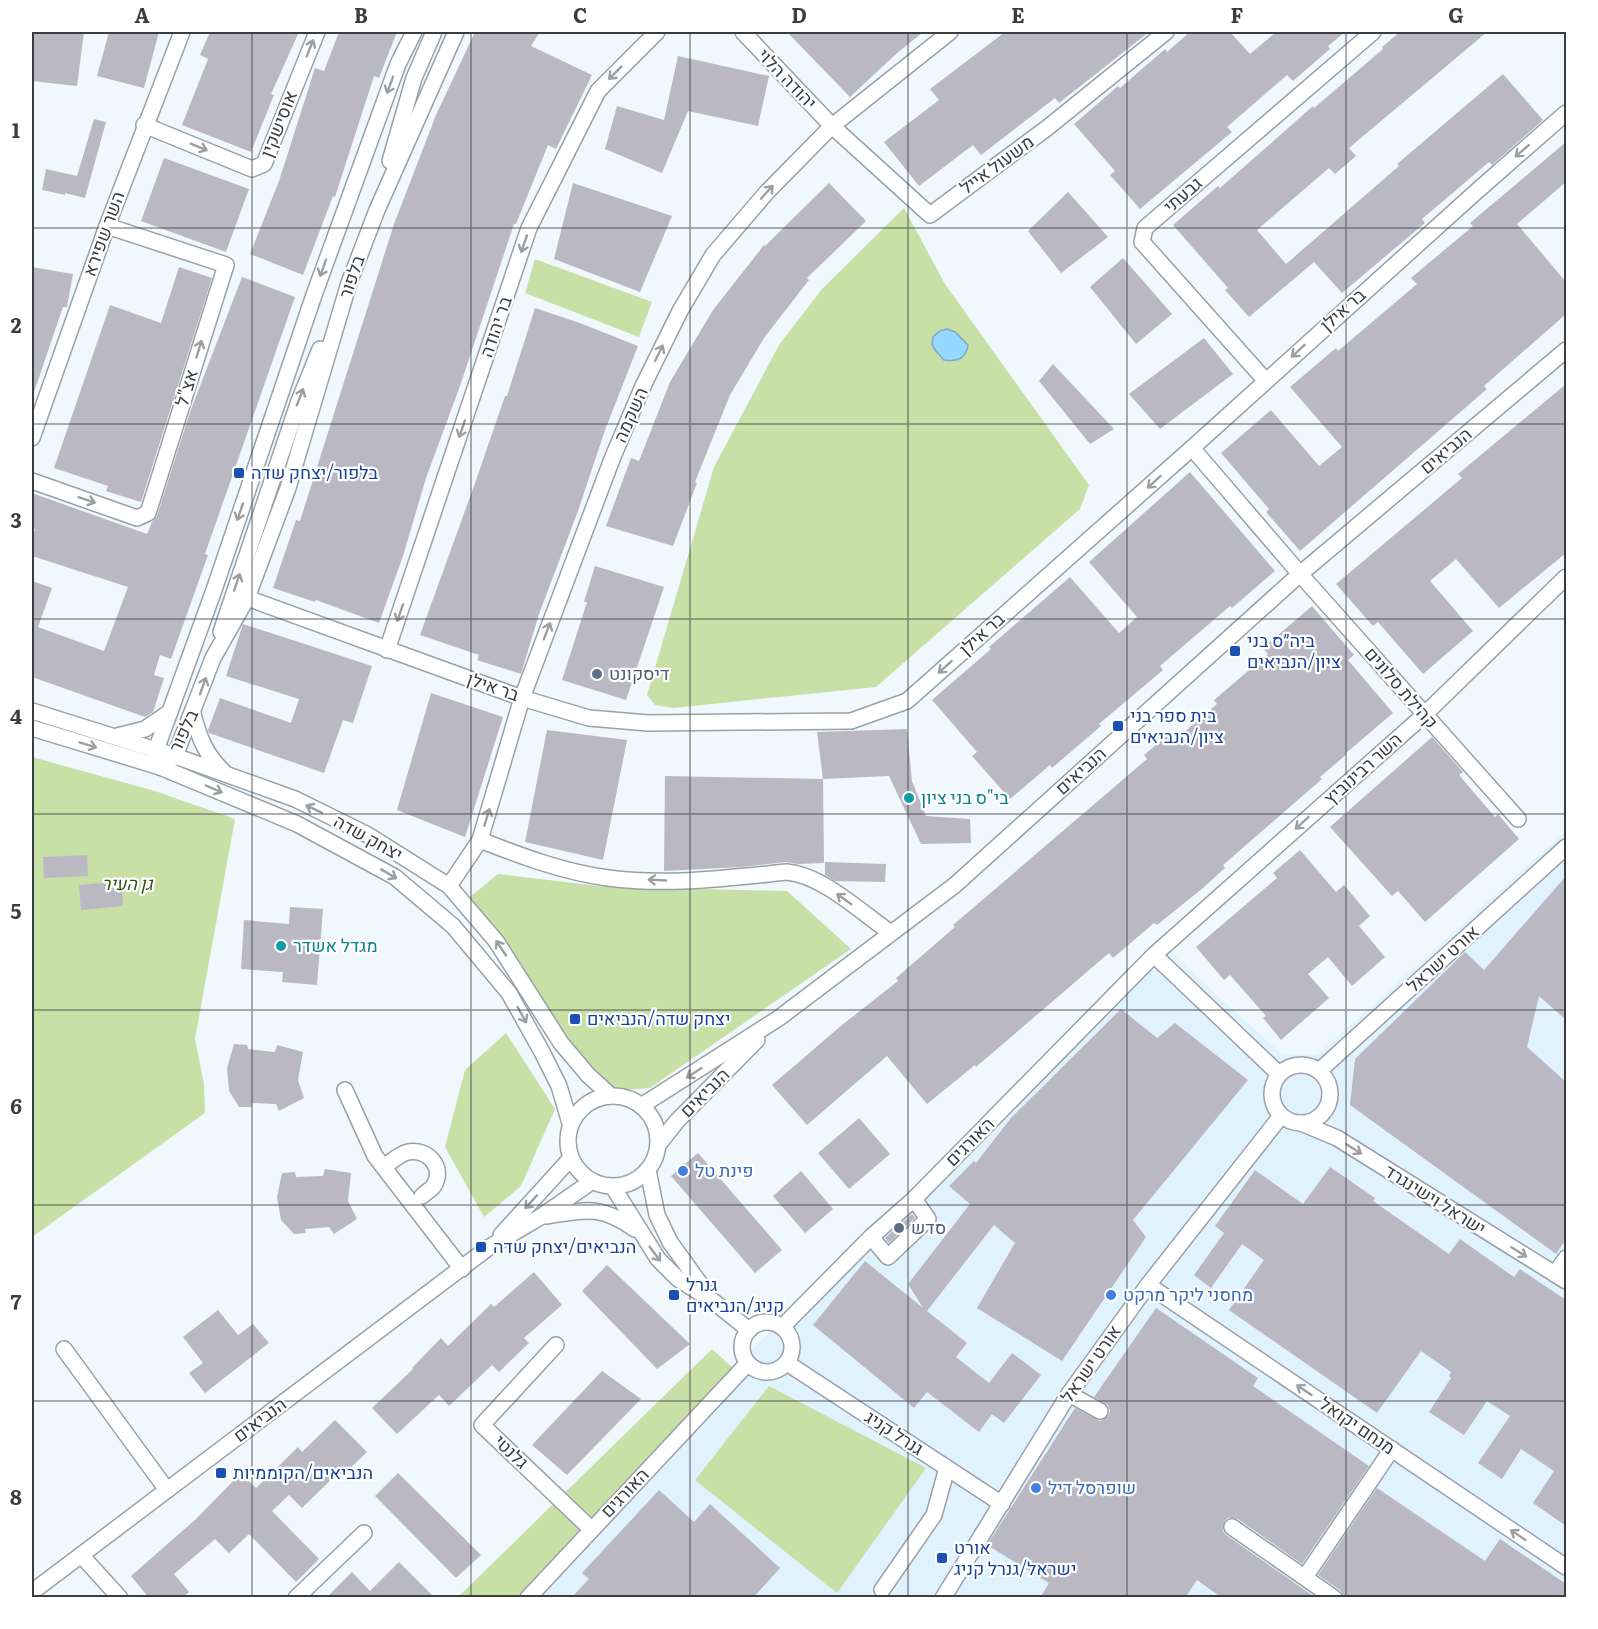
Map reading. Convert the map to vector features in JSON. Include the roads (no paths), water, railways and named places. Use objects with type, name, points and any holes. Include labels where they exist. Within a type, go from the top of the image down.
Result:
[{"type":"street","name":"השר שפירא","points":[[32,438],[107,226],[182,32]]},
{"type":"street","name":"אוסישקין","points":[[144,126],[252,169],[264,164],[317,32]]},
{"type":"street","name":"בלפור","points":[[414,32],[398,64],[314,295],[214,590],[156,750],[160,766],[175,756],[213,658],[247,598],[281,510],[348,283],[377,210],[456,32]]},
{"type":"street","points":[[377,210],[414,78],[434,32]]},
{"type":"street","name":"בר יהודה","points":[[387,650],[529,228],[598,91],[657,32]]},
{"type":"street","name":"יהודה הלוי","points":[[742,32],[832,126]]},
{"type":"street","name":"השקמה","points":[[449,886],[480,840],[522,698],[612,459],[680,311],[713,255],[767,192],[832,126],[950,32]]},
{"type":"street","name":"משעול אייל","points":[[832,126],[930,214],[1047,128],[1166,32]]},
{"type":"street","name":"גבעתי","points":[[1265,380],[1142,242],[1145,228],[1373,32]]},
{"type":"street","name":"בר אילן","points":[[247,598],[522,698],[589,718],[648,723],[851,721],[907,701],[1566,113]]},
{"type":"street","name":"אצ\"ל","points":[[32,481],[137,518],[147,513],[226,265],[107,226]]},
{"type":"street","points":[[213,658],[229,604],[299,401],[348,283]]},
{"type":"street","name":"הנביאים","points":[[641,1106],[778,1018],[956,885],[1300,574],[1566,350]]},
{"type":"street","name":"קהילת סלונים","points":[[1192,448],[1300,574],[1518,819]]},
{"type":"street","name":"השר רבינוביץ","points":[[1154,955],[1424,715],[1566,577]]},
{"type":"street","name":"יצחק שדה","points":[[32,711],[175,756],[295,800],[368,835],[449,886],[496,941],[561,1043],[588,1075],[610,1096]]},
{"type":"street","points":[[115,737],[145,729],[170,712]]},
{"type":"street","points":[[193,714],[202,747],[225,773]]},
{"type":"street","name":"יצחק שדה","points":[[32,728],[160,766],[297,824],[395,877],[453,926],[509,993],[559,1086],[570,1124]]},
{"type":"street","points":[[480,840],[538,863],[608,878],[693,882],[787,872],[801,873],[812,877],[891,933]]},
{"type":"street","name":"אורט ישראל","points":[[1319,1071],[1566,847]]},
{"type":"street","points":[[1154,955],[1279,1074]]},
{"type":"street","name":"האורגים","points":[[782,1327],[871,1237],[914,1199],[1154,955]]},
{"type":"street","name":"הנביאים","points":[[658,1144],[677,1121],[778,1018]]},
{"type":"street","points":[[1303,1064],[1319,1071],[1329,1086],[1328,1104],[1318,1118],[1301,1123],[1281,1116],[1272,1100],[1274,1082],[1279,1074],[1286,1068],[1303,1064]]},
{"type":"street","points":[[345,1090],[375,1156],[462,1269]]},
{"type":"street","points":[[610,1096],[621,1096],[641,1106],[651,1117],[657,1130],[658,1144],[655,1158],[648,1170],[638,1179],[626,1185],[613,1187],[591,1182],[579,1172],[570,1159],[567,1147],[570,1124],[576,1113],[586,1104],[598,1098],[610,1096]]},
{"type":"street","name":"אורט ישראל","points":[[943,1598],[1069,1394],[1148,1285],[1281,1116]]},
{"type":"street","name":"ישראל וישינגרד","points":[[1301,1123],[1337,1138],[1561,1278]]},
{"type":"street","points":[[384,1167],[405,1152],[427,1154],[436,1164],[437,1174],[432,1187],[422,1196]]},
{"type":"street","name":"הנביאים","points":[[488,1248],[570,1159]]},
{"type":"street","points":[[648,1170],[657,1215],[670,1242],[713,1301]]},
{"type":"street","name":"הנביאים","points":[[37,1588],[488,1248],[542,1216],[591,1182]]},
{"type":"street","points":[[613,1187],[658,1259],[678,1279],[713,1301],[748,1330]]},
{"type":"street","points":[[871,1237],[888,1257],[928,1219],[914,1199]]},
{"type":"street","points":[[542,1216],[591,1209],[618,1218],[640,1233]]},
{"type":"street","points":[[1561,1278],[1566,1258]]},
{"type":"street","name":"מנחם יקואל","points":[[1148,1285],[1565,1563]]},
{"type":"street","points":[[765,1322],[782,1327],[790,1337],[792,1344],[787,1363],[768,1372],[761,1371],[748,1363],[742,1350],[744,1336],[748,1330],[765,1322]]},
{"type":"street","name":"גלנטי","points":[[556,1345],[483,1425],[591,1529]]},
{"type":"street","points":[[64,1349],[167,1490]]},
{"type":"street","name":"האורגים","points":[[528,1598],[748,1363]]},
{"type":"street","name":"גנרל קניג","points":[[787,1363],[1002,1504]]},
{"type":"street","points":[[1069,1394],[1100,1411]]},
{"type":"street","points":[[1305,1577],[1392,1449]]},
{"type":"street","points":[[882,1590],[934,1515],[947,1468]]},
{"type":"street","points":[[1232,1527],[1335,1598]]},
{"type":"street","points":[[296,1598],[364,1533]]},
{"type":"street","points":[[81,1555],[120,1598]]},
{"type":"street","points":[[32,1572],[37,1588]]},
{"type":"water","points":[[947,329],[955,332],[968,345],[965,354],[957,360],[944,360],[932,344],[933,337]]},
{"type":"place","name":"בלפור/יצחק שדה","points":[[239,473]]},
{"type":"place","name":"ביה״ס בני ציון/הנביאים","points":[[1235,651]]},
{"type":"place","name":"דיסקונט","points":[[597,674]]},
{"type":"place","name":"בית ספר בני ציון/הנביאים","points":[[1118,726]]},
{"type":"place","name":"בי\"ס בני ציון","points":[[909,798]]},
{"type":"place","name":"מגדל אשדר","points":[[281,946]]},
{"type":"place","name":"יצחק שדה/הנביאים","points":[[575,1019]]},
{"type":"place","name":"פינת טל","points":[[683,1171]]},
{"type":"place","name":"סדש","points":[[899,1228]]},
{"type":"place","name":"הנביאים/יצחק שדה","points":[[481,1247]]},
{"type":"place","name":"גנרל קניג/הנביאים","points":[[674,1295]]},
{"type":"place","name":"מחסני ליקר מרקט","points":[[1111,1295]]},
{"type":"place","name":"הנביאים/הקוממיות","points":[[221,1473]]},
{"type":"place","name":"שופרסל דיל","points":[[1036,1488]]},
{"type":"place","name":"אורט ישראל/גנרל קניג","points":[[942,1558]]},
{"type":"park label","name":"גן העיר","points":[[127,884]]}]
